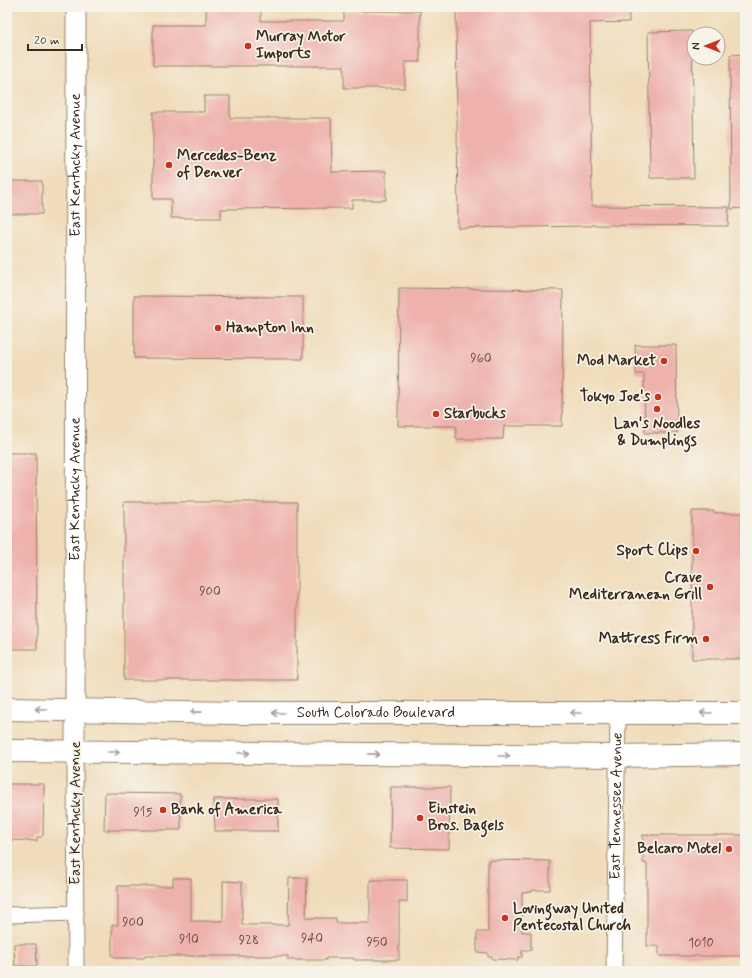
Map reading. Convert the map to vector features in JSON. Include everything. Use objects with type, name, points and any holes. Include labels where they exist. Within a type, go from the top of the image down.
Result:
[{"type":"main road","name":"South Colorado Boulevard","points":[[7,709],[76,709],[235,713],[745,712]]},
{"type":"main road","points":[[7,752],[616,756],[745,754]]},
{"type":"street","name":"East Kentucky Avenue","points":[[76,7],[76,971]]},
{"type":"street","name":"East Tennessee Avenue","points":[[614,971],[616,756],[618,713]]},
{"type":"street","points":[[7,915],[76,913]]},
{"type":"building","name":"Murray Motor Imports","points":[[206,7],[261,7],[261,21],[344,21],[344,11],[420,11],[420,62],[405,62],[405,88],[344,88],[344,66],[153,66],[153,25],[206,25]]},
{"type":"building","points":[[456,7],[629,7],[629,22],[590,23],[592,206],[729,207],[728,226],[592,225],[458,228]]},
{"type":"building","points":[[686,31],[686,66],[692,66],[694,178],[650,178],[648,32]]},
{"type":"building","points":[[745,54],[745,208],[731,209],[730,55]]},
{"type":"building","points":[[204,96],[230,96],[230,118],[331,118],[332,172],[386,171],[386,200],[352,200],[352,208],[221,209],[221,218],[171,218],[171,199],[153,199],[153,112],[204,112]]},
{"type":"building","points":[[7,181],[42,181],[42,214],[7,214]]},
{"type":"building","points":[[399,288],[563,290],[562,426],[504,426],[503,439],[456,439],[456,426],[398,426]]},
{"type":"building","name":"Hampton Inn","points":[[134,296],[303,297],[303,359],[134,358]]},
{"type":"building","points":[[635,345],[676,345],[677,433],[645,433],[644,374],[636,374]]},
{"type":"building","points":[[7,453],[36,453],[37,649],[7,649]]},
{"type":"building","points":[[124,502],[297,502],[297,680],[124,680]]},
{"type":"building","points":[[692,511],[742,513],[742,659],[692,659]]},
{"type":"building","points":[[7,784],[44,784],[43,835],[41,837],[37,837],[37,841],[11,840],[12,838],[7,838]]},
{"type":"building","points":[[391,787],[450,787],[449,849],[390,848]]},
{"type":"building","points":[[105,793],[180,794],[181,830],[104,830]]},
{"type":"building","points":[[214,799],[278,799],[278,831],[215,831]]},
{"type":"building","points":[[643,835],[745,835],[745,863],[742,863],[745,956],[659,956],[659,946],[647,946],[647,863],[643,863]]},
{"type":"building","name":"Lovingway United Pentecostal Church","points":[[488,860],[550,861],[550,890],[532,890],[532,892],[522,893],[522,932],[531,932],[531,950],[522,950],[522,957],[518,957],[518,960],[492,959],[492,957],[488,957],[488,953],[477,952],[477,932],[488,932]]},
{"type":"building","points":[[173,878],[191,878],[191,921],[223,921],[223,881],[242,882],[242,925],[288,925],[289,878],[307,878],[306,918],[336,918],[336,923],[370,923],[370,880],[407,880],[407,902],[399,902],[399,960],[354,960],[354,958],[326,958],[326,960],[288,960],[288,956],[147,956],[144,958],[115,958],[115,956],[112,956],[112,925],[118,925],[118,886],[173,886]]},
{"type":"building","points":[[14,944],[36,944],[37,966],[15,966]]},
{"type":"place","name":"Murray Motor Imports","points":[[248,46]]},
{"type":"place","name":"Mercedes-Benz of Denver","points":[[169,165]]},
{"type":"place","name":"Hampton Inn","points":[[218,328]]},
{"type":"place","name":"Mod Market","points":[[664,361]]},
{"type":"place","name":"Tokyo Joe's","points":[[658,397]]},
{"type":"place","name":"Lan's Noodles & Dumplings","points":[[657,409]]},
{"type":"place","name":"Starbucks","points":[[436,414]]},
{"type":"place","name":"Sport Clips","points":[[696,551]]},
{"type":"place","name":"Crave Mediterranean Grill","points":[[710,587]]},
{"type":"place","name":"Mattress Firm","points":[[706,639]]},
{"type":"place","name":"Bank of America","points":[[163,810]]},
{"type":"place","name":"Einstein Bros. Bagels","points":[[420,818]]},
{"type":"place","name":"Belcaro Motel","points":[[729,849]]},
{"type":"place","name":"Lovingway United Pentecostal Church","points":[[505,918]]}]
